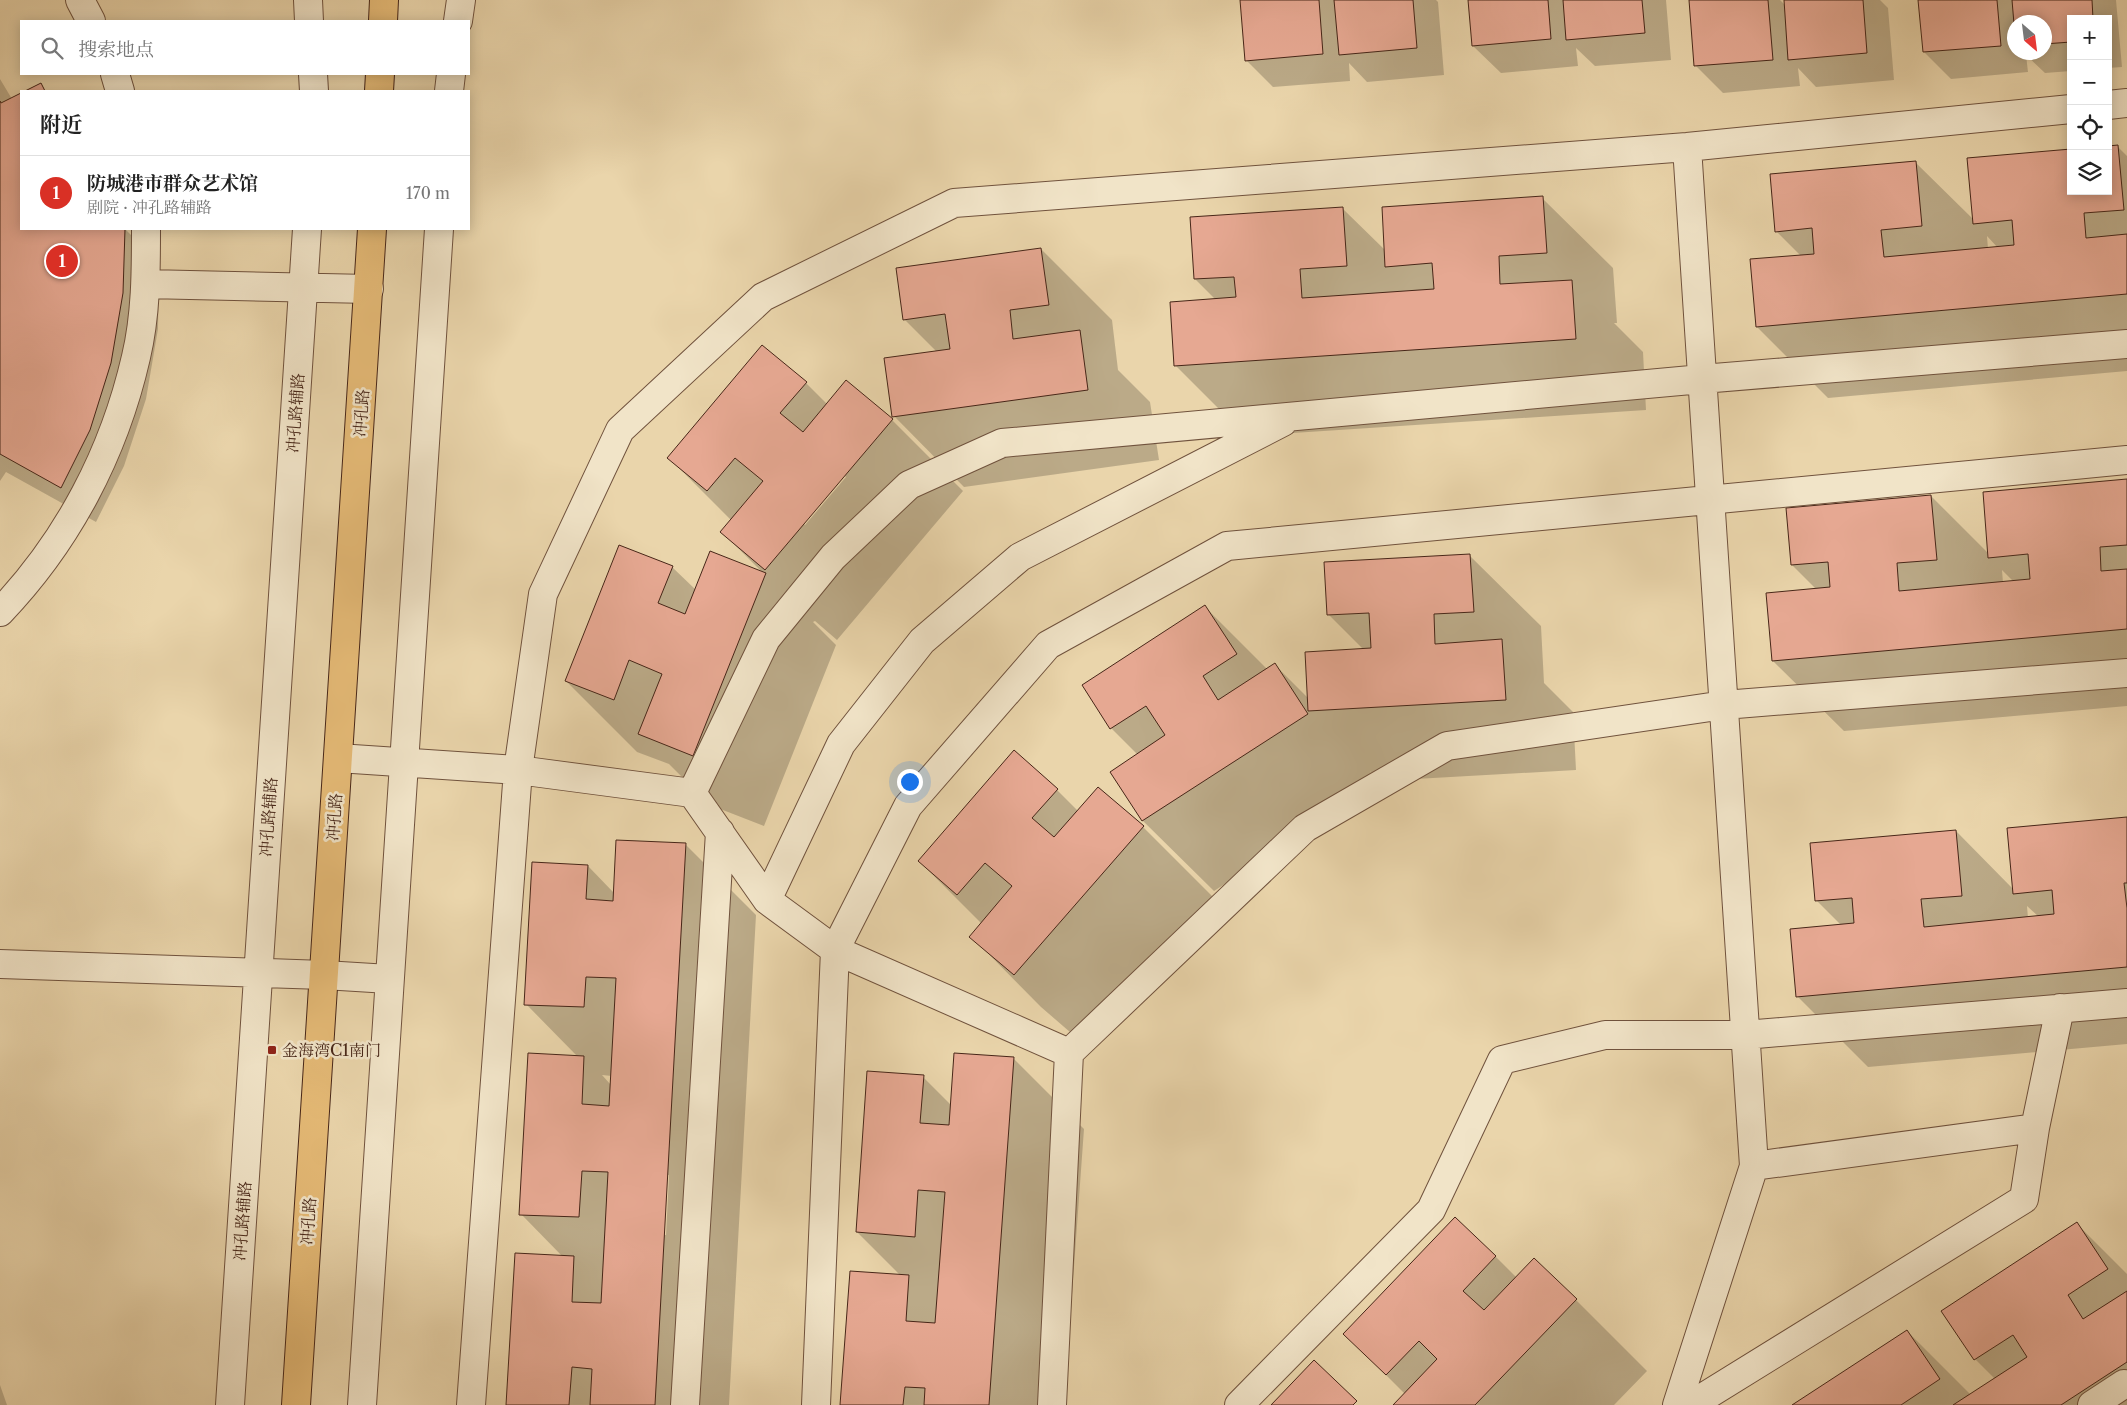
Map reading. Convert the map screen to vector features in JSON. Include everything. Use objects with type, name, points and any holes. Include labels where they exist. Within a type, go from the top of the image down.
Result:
[{"type":"main road","points":[[383,20],[384,0]]},
{"type":"main road","points":[[379,90],[380,75]]},
{"type":"main road","name":"冲孔路","points":[[296,1405],[372,230]]},
{"type":"street","points":[[80,0],[90,20]]},
{"type":"street","points":[[308,0],[309,20]]},
{"type":"street","points":[[458,20],[461,0]]},
{"type":"street","points":[[115,75],[120,90]]},
{"type":"street","points":[[313,75],[314,90]]},
{"type":"street","points":[[449,90],[451,75]]},
{"type":"street","points":[[2112,105],[2127,103]]},
{"type":"street","points":[[471,1405],[518,770],[544,594],[620,430],[764,297],[954,203],[1687,147],[2067,109]]},
{"type":"street","points":[[1677,1405],[1754,1166],[1687,147]]},
{"type":"street","points":[[0,612],[48,555],[91,485],[116,426],[136,356],[146,284],[146,230]]},
{"type":"street","name":"冲孔路辅路","points":[[230,1405],[307,230]]},
{"type":"street","points":[[362,1405],[439,230]]},
{"type":"street","points":[[146,284],[368,289]]},
{"type":"street","points":[[692,793],[766,639],[833,557],[909,485],[1002,443],[1702,379],[2127,344]]},
{"type":"street","points":[[766,900],[841,744],[922,641],[1020,557],[1295,416]]},
{"type":"street","points":[[816,1405],[834,950],[908,806],[1048,645],[1227,546],[2127,460]]},
{"type":"street","points":[[1052,1405],[1069,1053],[1305,828],[1447,746],[1724,705],[2127,672]]},
{"type":"street","points":[[338,758],[518,770],[692,793],[766,900],[834,950],[1069,1053]]},
{"type":"street","points":[[685,1405],[720,832]]},
{"type":"street","points":[[0,964],[389,979]]},
{"type":"street","points":[[1239,1405],[1431,1210],[1502,1060],[1606,1035],[1745,1035],[2127,1003]]},
{"type":"street","points":[[1691,1405],[2024,1199],[2035,1128],[2060,1008]]},
{"type":"street","points":[[1754,1166],[2035,1128]]},
{"type":"street","points":[[2092,1405],[2124,1384]]},
{"type":"building","points":[[1240,0],[1319,0],[1323,54],[1245,61]]},
{"type":"building","points":[[1334,0],[1413,0],[1417,48],[1339,55]]},
{"type":"building","points":[[1468,0],[1548,0],[1551,39],[1472,46]]},
{"type":"building","points":[[1563,0],[1642,0],[1645,33],[1566,40]]},
{"type":"building","points":[[1689,0],[1768,0],[1773,60],[1694,66]]},
{"type":"building","points":[[1784,0],[1863,0],[1867,53],[1788,60]]},
{"type":"building","points":[[1918,0],[1997,0],[2001,46],[1923,52]]},
{"type":"building","points":[[2012,0],[2092,0],[2093,15],[2067,15],[2067,42],[2052,43],[2052,15],[2013,15]]},
{"type":"building","points":[[41,83],[44,90],[27,90]]},
{"type":"building","points":[[20,94],[20,230],[125,230],[123,293],[111,363],[90,430],[61,488],[0,454],[0,101],[1,103]]},
{"type":"building","points":[[2118,145],[2124,210],[2084,213],[2086,238],[2127,234],[2127,294],[1756,327],[1750,259],[1814,254],[1812,228],[1775,232],[1770,174],[1916,161],[1922,226],[1881,230],[1884,257],[2014,245],[2012,220],[1973,224],[1967,158],[2067,149],[2067,195],[2112,195],[2112,146]]},
{"type":"building","points":[[1543,196],[1547,253],[1499,256],[1500,284],[1572,280],[1576,339],[1174,366],[1170,302],[1236,297],[1234,277],[1194,279],[1190,217],[1343,207],[1347,266],[1300,269],[1302,298],[1434,289],[1432,263],[1385,267],[1382,207]]},
{"type":"building","points":[[1041,248],[1049,305],[1010,310],[1013,339],[1080,330],[1088,390],[892,417],[884,358],[950,349],[945,314],[903,320],[896,268]]},
{"type":"building","points":[[762,345],[807,382],[780,413],[803,432],[846,380],[893,419],[765,570],[720,532],[763,481],[735,458],[707,491],[667,458]]},
{"type":"building","points":[[2127,479],[2127,545],[2100,547],[2101,571],[2127,569],[2127,629],[1772,661],[1766,593],[1830,587],[1828,562],[1791,565],[1786,508],[1931,495],[1937,560],[1897,563],[1899,591],[2030,579],[2028,554],[1988,558],[1983,492]]},
{"type":"building","points":[[619,545],[673,566],[658,603],[685,614],[710,551],[766,573],[693,756],[638,734],[662,674],[629,660],[614,700],[565,681]]},
{"type":"building","points":[[1470,554],[1474,612],[1434,614],[1435,644],[1502,639],[1506,700],[1308,711],[1305,652],[1371,648],[1369,613],[1327,615],[1324,562]]},
{"type":"building","points":[[1205,605],[1237,654],[1203,676],[1218,700],[1275,663],[1308,714],[1142,821],[1110,772],[1165,735],[1146,706],[1110,729],[1082,685]]},
{"type":"building","points":[[1014,750],[1058,789],[1032,818],[1054,837],[1098,787],[1144,826],[1014,975],[969,937],[1012,886],[985,863],[957,895],[918,861]]},
{"type":"building","points":[[2127,817],[2127,883],[2124,883],[2127,908],[2127,967],[1796,997],[1790,929],[1854,923],[1852,898],[1815,901],[1810,843],[1956,830],[1962,896],[1921,899],[1924,927],[2054,914],[2052,890],[2013,894],[2007,828]]},
{"type":"building","points":[[616,840],[686,843],[655,1405],[590,1405],[592,1369],[572,1367],[569,1405],[506,1405],[515,1253],[574,1256],[572,1302],[601,1303],[608,1172],[582,1171],[579,1217],[519,1215],[528,1053],[584,1056],[582,1104],[609,1106],[616,978],[586,977],[584,1007],[524,1005],[532,862],[588,865],[586,899],[613,901]]},
{"type":"building","points":[[954,1053],[1014,1057],[989,1405],[924,1405],[925,1388],[905,1387],[903,1405],[840,1405],[850,1271],[909,1275],[906,1321],[935,1323],[945,1192],[918,1190],[915,1237],[856,1232],[867,1071],[924,1075],[920,1123],[949,1125]]},
{"type":"building","points":[[1455,1217],[1496,1256],[1463,1291],[1484,1310],[1534,1258],[1577,1299],[1475,1405],[1393,1405],[1437,1359],[1419,1341],[1386,1375],[1343,1334]]},
{"type":"building","points":[[2077,1222],[2108,1269],[2068,1295],[2083,1319],[2127,1291],[2127,1362],[2061,1405],[1953,1405],[2027,1357],[2013,1335],[1974,1360],[1941,1311]]},
{"type":"building","points":[[1907,1330],[1940,1379],[1901,1405],[1792,1405]]},
{"type":"building","points":[[1314,1360],[1357,1401],[1353,1405],[1271,1405]]},
{"type":"place","name":"防城港市群众艺术馆","points":[[62,261]]},
{"type":"place","name":"金海湾C1南门","points":[[272,1050]]}]
